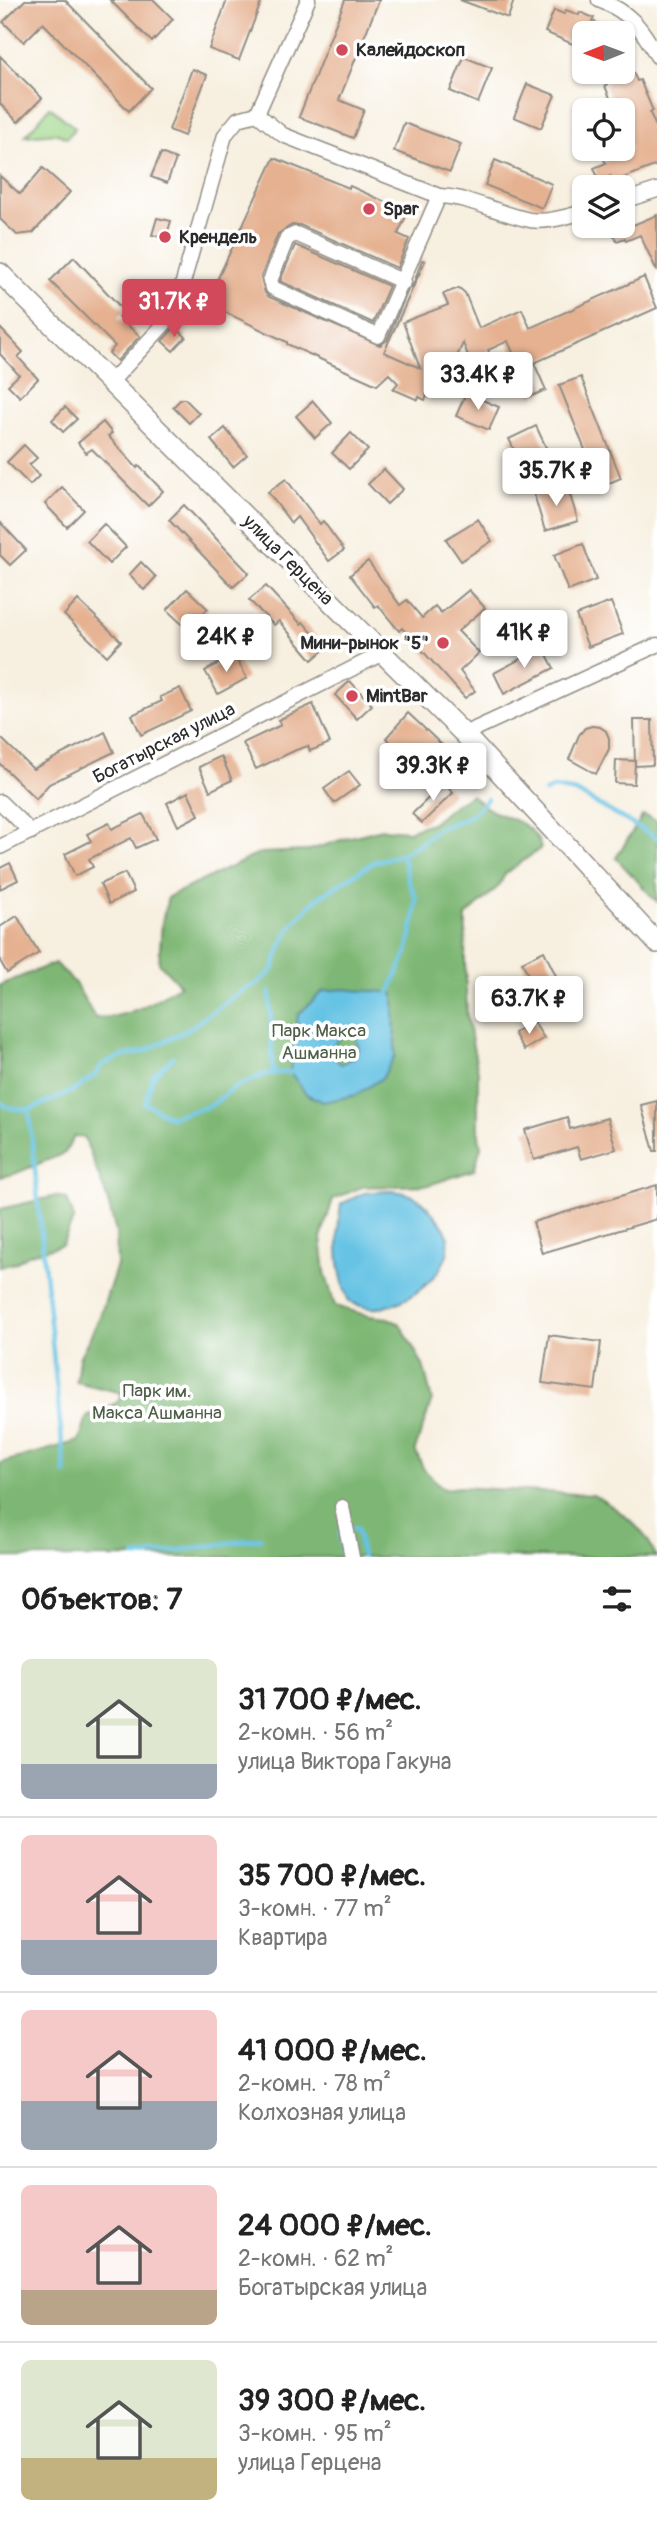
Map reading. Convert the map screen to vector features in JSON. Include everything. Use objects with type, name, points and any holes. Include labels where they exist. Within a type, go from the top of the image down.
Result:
[{"type":"main road","name":"улица Герцена","points":[[0,273],[464,734],[657,943]]},
{"type":"street","points":[[257,114],[308,0]]},
{"type":"street","points":[[598,0],[615,6],[642,28],[657,57]]},
{"type":"street","points":[[257,114],[283,135],[439,196],[455,197],[531,220],[551,220],[572,215]]},
{"type":"street","points":[[109,384],[168,320],[176,307],[225,135],[238,119],[257,114]]},
{"type":"street","points":[[635,197],[657,190]]},
{"type":"street","points":[[404,282],[296,234],[287,238],[270,281],[273,288],[378,336],[404,282],[439,196]]},
{"type":"street","points":[[464,734],[657,645]]},
{"type":"street","name":"Богатырская улица","points":[[0,848],[383,653]]},
{"type":"street","points":[[0,802],[31,832]]},
{"type":"street","points":[[342,1507],[352,1557]]},
{"type":"green space","points":[[50,107],[75,128],[67,138],[56,133],[25,136]]},
{"type":"green space","name":"Парк Макса Ашманна","points":[[471,795],[491,810],[529,829],[541,848],[505,874],[499,886],[466,916],[467,1016],[478,1072],[478,1129],[481,1147],[474,1170],[429,1185],[362,1187],[333,1199],[321,1238],[325,1272],[335,1306],[369,1316],[388,1318],[400,1324],[423,1365],[432,1400],[415,1450],[424,1470],[444,1489],[460,1487],[593,1495],[612,1506],[639,1529],[656,1557],[0,1557],[0,1463],[79,1441],[87,1417],[118,1402],[122,1393],[76,1382],[79,1358],[99,1319],[117,1265],[116,1233],[107,1198],[84,1137],[74,1136],[65,1153],[0,1177],[0,985],[55,963],[75,983],[95,1018],[119,1015],[140,1008],[180,985],[159,963],[162,922],[168,897],[260,853],[307,851],[382,829],[408,831],[434,822]]},
{"type":"green space","points":[[643,815],[657,821],[657,902],[616,858]]},
{"type":"green space","points":[[56,1196],[67,1199],[74,1218],[62,1245],[30,1254],[15,1263],[0,1267],[0,1209]]},
{"type":"water","points":[[345,989],[394,994],[395,1056],[382,1078],[356,1095],[323,1102],[306,1094],[290,1072],[298,1015],[323,991]],"holes":[[[346,1035],[356,1038],[359,1050],[352,1059],[341,1064],[335,1059],[333,1048],[338,1040]]]},
{"type":"water","points":[[389,1191],[413,1196],[427,1206],[446,1231],[448,1248],[444,1261],[425,1286],[397,1303],[367,1308],[349,1302],[339,1266],[338,1229],[341,1204],[364,1193]]},
{"type":"building","points":[[25,0],[65,0],[151,88],[129,111],[43,23],[24,42],[3,22]]},
{"type":"building","points":[[110,0],[154,0],[173,19],[152,42]]},
{"type":"building","points":[[227,0],[262,0],[239,60],[209,49]]},
{"type":"building","name":"Калейдоскоп","points":[[345,0],[379,0],[339,100],[364,110],[353,138],[299,117]]},
{"type":"building","points":[[460,0],[514,0],[508,18]]},
{"type":"building","points":[[554,10],[564,14],[566,10],[579,15],[580,12],[594,18],[592,21],[572,21],[572,44],[545,32]]},
{"type":"building","points":[[0,56],[42,98],[18,122],[0,104]]},
{"type":"building","points":[[464,57],[492,68],[478,103],[450,91]]},
{"type":"building","points":[[192,69],[207,75],[184,136],[169,130]]},
{"type":"building","points":[[635,77],[637,81],[640,80],[653,111],[650,113],[657,129],[657,165],[631,175],[597,175],[594,168],[606,163],[605,161],[635,161],[635,98],[610,98],[605,86],[635,84]]},
{"type":"building","points":[[527,84],[555,95],[541,128],[514,117]]},
{"type":"building","points":[[404,123],[461,144],[450,172],[394,151]]},
{"type":"building","points":[[161,153],[176,159],[167,183],[151,177]]},
{"type":"building","points":[[274,158],[349,188],[350,186],[408,212],[398,234],[409,239],[397,268],[300,225],[292,225],[278,234],[261,277],[265,293],[380,345],[387,340],[422,260],[425,261],[384,352],[420,368],[403,322],[448,305],[443,294],[459,288],[465,293],[479,328],[522,309],[530,328],[644,277],[657,308],[534,363],[546,390],[532,396],[508,341],[488,350],[496,370],[477,378],[463,343],[442,390],[437,388],[435,393],[429,391],[425,400],[419,397],[418,400],[393,389],[398,383],[389,374],[377,385],[208,304]]},
{"type":"building","points":[[495,160],[552,184],[542,208],[485,185]]},
{"type":"building","points":[[43,168],[70,192],[33,233],[17,235],[0,219],[0,176],[20,194]]},
{"type":"building","points":[[657,215],[657,271],[640,235],[635,237],[635,224]]},
{"type":"building","points":[[157,218],[171,221],[166,238],[152,235]]},
{"type":"building","points":[[295,245],[389,286],[373,323],[280,281]]},
{"type":"building","points":[[74,257],[124,311],[118,317],[140,336],[117,361],[109,353],[115,346],[50,281]]},
{"type":"building","points":[[175,327],[186,337],[173,351],[162,341]]},
{"type":"building","points":[[0,328],[23,352],[18,357],[38,379],[20,397],[8,385],[19,375],[0,354]]},
{"type":"building","points":[[581,377],[621,478],[600,487],[559,385]]},
{"type":"building","points":[[466,393],[499,407],[489,430],[456,416]]},
{"type":"building","points":[[181,399],[185,399],[199,413],[189,423],[173,407]]},
{"type":"building","points":[[313,401],[332,423],[315,438],[296,416]]},
{"type":"building","points":[[65,407],[77,419],[63,432],[52,420]]},
{"type":"building","points":[[103,422],[112,433],[108,436],[137,468],[139,466],[163,491],[148,506],[92,449],[86,453],[78,443]]},
{"type":"building","points":[[536,426],[551,458],[524,471],[509,439]]},
{"type":"building","points":[[225,428],[247,455],[233,467],[211,440]]},
{"type":"building","points":[[351,433],[368,450],[349,469],[332,453]]},
{"type":"building","points":[[24,445],[37,458],[29,465],[39,476],[30,485],[7,462]]},
{"type":"building","points":[[384,469],[403,489],[387,504],[368,484]]},
{"type":"building","points":[[286,479],[320,524],[323,521],[344,550],[329,561],[297,517],[291,523],[268,492]]},
{"type":"building","points":[[567,485],[578,521],[545,531],[534,494]]},
{"type":"building","points":[[62,487],[84,510],[67,527],[45,504]]},
{"type":"building","points":[[184,505],[249,573],[233,587],[169,520]]},
{"type":"building","points":[[478,519],[492,541],[461,561],[446,539]]},
{"type":"building","points":[[0,522],[26,550],[10,565],[0,555]]},
{"type":"building","points":[[104,524],[126,547],[109,564],[87,541]]},
{"type":"building","points":[[583,544],[596,580],[568,591],[554,555]]},
{"type":"building","points":[[368,561],[400,605],[407,600],[422,618],[435,606],[441,613],[469,590],[485,608],[458,631],[479,653],[460,671],[475,691],[465,698],[402,628],[399,631],[378,605],[375,607],[350,575]]},
{"type":"building","points":[[141,562],[156,577],[144,590],[129,575]]},
{"type":"building","points":[[266,586],[326,648],[312,660],[279,621],[274,625],[249,600]]},
{"type":"building","points":[[187,589],[208,609],[186,628],[167,610]]},
{"type":"building","points":[[78,600],[121,641],[107,656],[64,615]]},
{"type":"building","points":[[611,602],[623,634],[588,647],[576,615]]},
{"type":"building","points":[[543,647],[554,668],[504,694],[494,673]]},
{"type":"building","points":[[234,655],[247,678],[218,694],[205,671]]},
{"type":"building","points":[[350,681],[372,705],[357,719],[335,695]]},
{"type":"building","points":[[180,688],[191,711],[141,735],[132,715],[162,701],[160,697]]},
{"type":"building","points":[[313,704],[330,743],[310,751],[308,746],[296,750],[256,769],[243,743],[281,725],[278,720]]},
{"type":"building","points":[[408,713],[458,760],[436,784],[386,738]]},
{"type":"building","points":[[634,720],[652,720],[653,765],[635,766]]},
{"type":"building","points":[[592,726],[606,731],[609,738],[609,749],[596,774],[569,759],[579,735],[585,728]]},
{"type":"building","points":[[105,732],[114,752],[49,784],[36,799],[0,764],[0,737],[33,769]]},
{"type":"building","points":[[221,756],[232,780],[210,791],[199,767]]},
{"type":"building","points":[[616,760],[635,761],[634,784],[615,783]]},
{"type":"building","points":[[349,771],[360,785],[334,803],[324,789]]},
{"type":"building","points":[[444,783],[453,793],[422,823],[412,814]]},
{"type":"building","points":[[188,792],[199,815],[178,826],[167,803]]},
{"type":"building","points":[[143,814],[156,839],[136,848],[131,838],[89,859],[93,867],[75,876],[65,854],[91,841],[87,834],[109,823],[112,829]]},
{"type":"building","points":[[10,863],[18,880],[0,889],[0,868]]},
{"type":"building","points":[[125,873],[134,892],[109,904],[100,884]]},
{"type":"building","points":[[17,916],[39,953],[7,973],[0,961],[0,927]]},
{"type":"building","points":[[544,951],[558,980],[536,991],[522,962]]},
{"type":"building","points":[[533,1021],[544,1038],[524,1050],[514,1033]]},
{"type":"building","points":[[657,1101],[657,1151],[654,1151],[641,1105]]},
{"type":"building","points":[[567,1117],[570,1129],[607,1118],[616,1149],[581,1159],[577,1147],[534,1160],[525,1130]]},
{"type":"building","points":[[657,1185],[657,1219],[542,1253],[533,1222]]},
{"type":"building","points":[[549,1335],[601,1342],[595,1390],[542,1383]]},
{"type":"waterway","points":[[545,792],[554,788],[576,792],[657,838]]},
{"type":"waterway","points":[[0,1102],[9,1108],[29,1110],[75,1090],[95,1075],[103,1064],[145,1051],[185,1031],[245,989],[257,984],[273,970],[281,945],[292,925],[316,899],[374,862],[402,854],[439,828],[464,819],[487,799]]},
{"type":"waterway","points":[[389,993],[407,952],[414,921],[416,898],[408,880],[402,854]]},
{"type":"waterway","points":[[270,991],[273,1074]]},
{"type":"waterway","points":[[173,1057],[153,1076],[145,1103],[170,1117],[210,1106],[235,1087],[266,1074],[290,1072]]},
{"type":"waterway","points":[[29,1110],[65,1473]]},
{"type":"waterway","points":[[342,1557],[340,1531],[357,1528],[362,1557]]},
{"type":"waterway","points":[[135,1557],[261,1538]]},
{"type":"place","name":"Калейдоскоп","points":[[342,50]]},
{"type":"place","name":"Spar","points":[[369,209]]},
{"type":"place","name":"Крендель","points":[[165,237]]},
{"type":"place","name":"Мини-рынок \"5\"","points":[[443,643]]},
{"type":"place","name":"MintBar","points":[[352,696]]},
{"type":"park label","name":"Парк им. Макса Ашманна","points":[[157,1402]]}]
